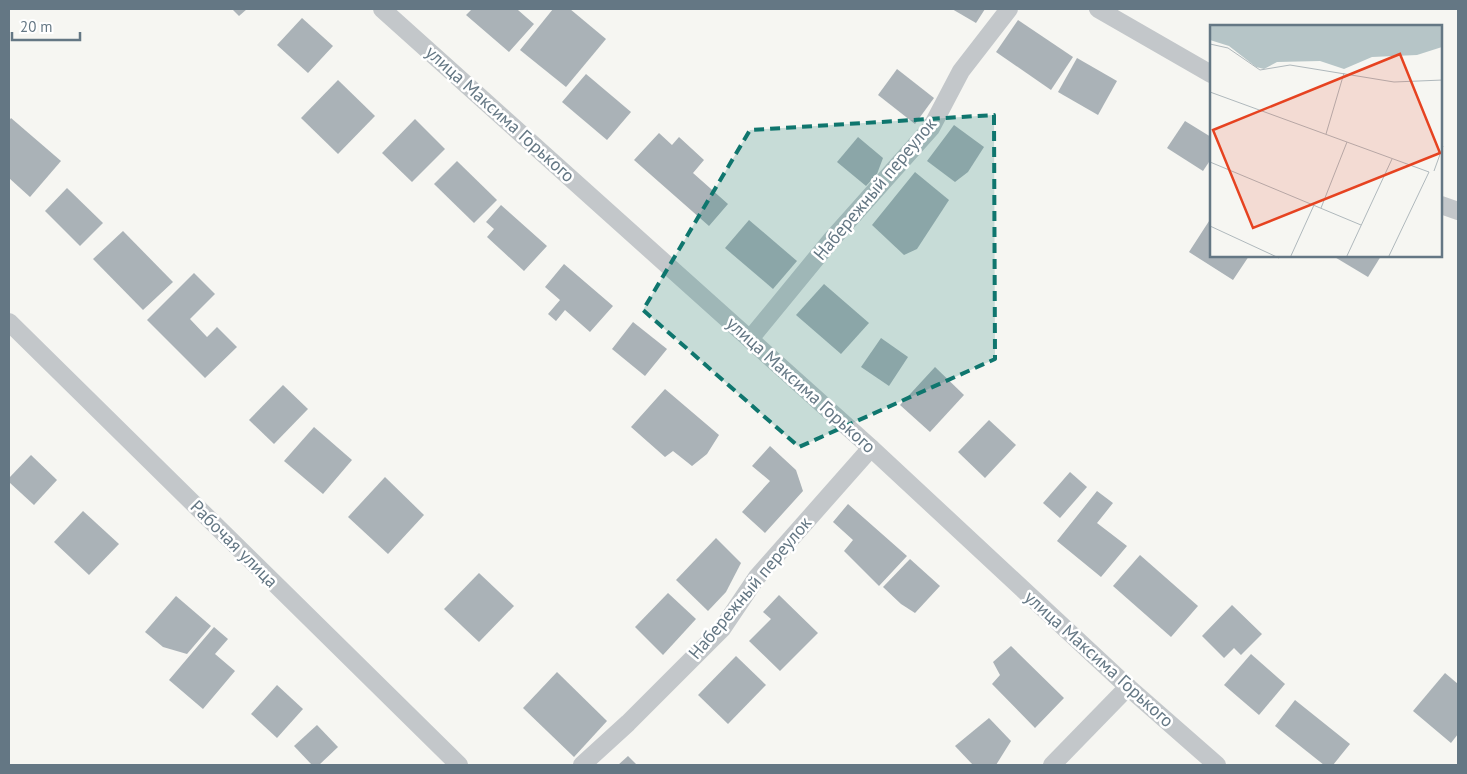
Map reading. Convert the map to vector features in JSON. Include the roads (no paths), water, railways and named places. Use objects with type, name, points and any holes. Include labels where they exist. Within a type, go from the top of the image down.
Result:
[{"type":"street","name":"улица Максима Горького","points":[[382,9],[871,448],[1128,687],[1216,765]]},
{"type":"street","name":"Набережный переулок","points":[[750,339],[832,239],[931,128],[961,71],[1009,9]]},
{"type":"street","points":[[1098,9],[1210,73]]},
{"type":"street","points":[[1442,205],[1458,211]]},
{"type":"street","name":"Рабочая улица","points":[[9,322],[459,765]]},
{"type":"street","name":"Набережный переулок","points":[[582,765],[628,723],[722,629],[757,577],[871,448]]},
{"type":"street","points":[[1052,765],[1128,687]]}]
